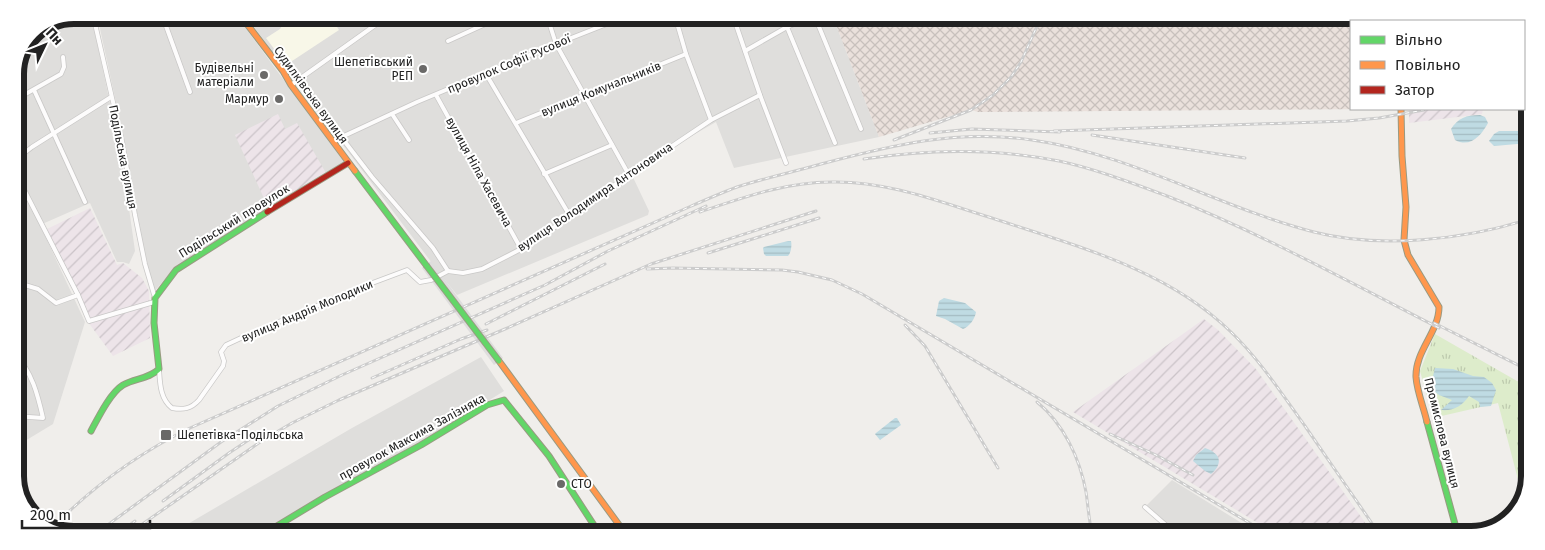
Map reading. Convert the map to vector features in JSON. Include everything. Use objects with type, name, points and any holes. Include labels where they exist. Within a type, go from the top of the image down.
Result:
[{"type":"street","name":"Подільська вулиця","points":[[95,24],[122,141],[134,215],[155,300]]},
{"type":"street","points":[[165,24],[190,92]]},
{"type":"street","name":"Судилківська вулиця","points":[[247,24],[283,71],[291,85],[348,163],[499,361],[620,526]]},
{"type":"street","points":[[291,85],[377,24]]},
{"type":"street","points":[[448,40],[485,24]]},
{"type":"street","points":[[550,24],[556,44],[629,175]]},
{"type":"street","name":"провулок Софії Русової","points":[[333,141],[436,95],[607,24]]},
{"type":"street","points":[[677,24],[711,120]]},
{"type":"street","points":[[736,24],[786,163]]},
{"type":"street","points":[[786,24],[835,143]]},
{"type":"street","points":[[745,52],[795,24]]},
{"type":"street","points":[[816,24],[861,129]]},
{"type":"street","name":"вулиця Комунальників","points":[[516,123],[686,54]]},
{"type":"street","points":[[24,95],[62,72],[64,67],[63,57]]},
{"type":"street","points":[[486,74],[570,216]]},
{"type":"street","points":[[34,90],[85,202]]},
{"type":"street","name":"вулиця Ніла Хасевича","points":[[436,95],[521,249]]},
{"type":"street","name":"вулиця Володимира Антоновича","points":[[448,271],[463,273],[482,269],[521,249],[711,120],[760,95]]},
{"type":"street","points":[[24,154],[111,97]]},
{"type":"street","name":"Промислова вулиця","points":[[1401,110],[1406,207],[1404,240],[1408,256],[1439,307],[1439,317],[1418,360],[1416,376],[1456,526]]},
{"type":"street","points":[[392,114],[409,140]]},
{"type":"street","name":"Судилківська вулиця","points":[[342,138],[372,178],[433,248],[448,271]]},
{"type":"street","points":[[544,174],[612,145]]},
{"type":"street","name":"Подільський провулок","points":[[155,300],[176,270],[240,228],[348,163]]},
{"type":"street","points":[[24,190],[78,295],[89,321],[155,300],[154,322],[159,369],[150,376],[121,386],[110,399],[91,431]]},
{"type":"street","name":"вулиця Андрія Молодики","points":[[159,369],[164,401],[172,408],[187,408],[199,400],[223,366],[224,361],[221,352],[226,346],[241,338],[408,270],[420,282],[431,280],[448,271]]},
{"type":"street","points":[[24,285],[38,289],[56,303],[78,295]]},
{"type":"street","points":[[24,365],[36,389],[44,418],[24,417]]},
{"type":"street","name":"провулок Максима Залізняка","points":[[277,526],[325,497],[421,445],[487,405],[504,400],[549,456],[594,526]]},
{"type":"street","points":[[1145,507],[1167,526]]},
{"type":"shaded area","points":[[93,24],[122,159],[135,251],[129,264],[117,262],[90,203],[40,225],[85,322],[53,424],[24,442],[24,74],[25,64],[32,46],[46,32],[64,25]]},
{"type":"shaded area","points":[[99,24],[243,24],[344,162],[174,268],[154,292],[139,227],[124,139]]},
{"type":"shaded area","points":[[252,24],[836,24],[879,137],[734,168],[716,122],[630,171],[649,211],[648,215],[457,295]]},
{"type":"shaded area","points":[[283,24],[335,24],[339,30],[286,65],[266,38],[280,29]]},
{"type":"shaded area","points":[[836,24],[1350,24],[1350,109],[978,112],[971,110],[879,137]]},
{"type":"shaded area","points":[[1409,110],[1483,110],[1482,114],[1409,123]]},
{"type":"shaded area","points":[[278,114],[285,129],[297,123],[326,173],[268,207],[235,135]]},
{"type":"shaded area","points":[[90,208],[117,265],[123,263],[142,278],[149,291],[150,338],[113,356],[88,322],[47,229]]},
{"type":"shaded area","points":[[1204,319],[1218,330],[1256,369],[1368,526],[1263,526],[1073,412]]},
{"type":"shaded area","points":[[481,357],[504,391],[422,442],[323,496],[273,526],[184,526],[352,428]]},
{"type":"shaded area","points":[[1172,480],[1246,526],[1167,526],[1145,507]]},
{"type":"green space","points":[[1435,334],[1521,382],[1520,487],[1498,403],[1433,418],[1420,371]]},
{"type":"water","points":[[1480,115],[1485,117],[1488,123],[1478,136],[1466,143],[1455,140],[1451,129],[1457,122],[1467,117]]},
{"type":"water","points":[[1499,131],[1521,131],[1521,144],[1494,146],[1489,141]]},
{"type":"water","points":[[791,241],[791,251],[788,256],[766,256],[764,254],[764,247]]},
{"type":"water","points":[[944,298],[965,303],[976,312],[973,320],[963,329],[936,316],[939,301]]},
{"type":"water","points":[[1435,368],[1453,369],[1473,376],[1484,377],[1492,383],[1496,390],[1491,406],[1480,407],[1479,402],[1469,396],[1464,403],[1457,407],[1450,410],[1441,410],[1452,400],[1439,395],[1433,390]]},
{"type":"water","points":[[897,418],[901,425],[880,440],[875,434]]},
{"type":"water","points":[[1205,448],[1217,456],[1219,462],[1211,474],[1193,461],[1196,455]]},
{"type":"pier","points":[[431,261],[503,358],[494,365],[422,268]]},
{"type":"railway","points":[[894,140],[971,110],[993,95],[1011,77],[1021,62],[1038,24]]},
{"type":"railway","points":[[1054,131],[1347,121],[1379,118],[1424,110]]},
{"type":"railway","points":[[930,133],[972,129],[1060,132]]},
{"type":"railway","points":[[1092,135],[1245,158]]},
{"type":"railway","points":[[57,523],[99,485],[134,460],[190,428],[737,187],[899,145],[977,136],[1032,140],[1069,147],[1139,169],[1278,221],[1314,232],[1340,237],[1366,240],[1422,240],[1477,232],[1521,221]]},
{"type":"railway","points":[[864,159],[913,153],[962,151],[1035,157],[1087,168],[1202,210],[1305,259],[1439,328]]},
{"type":"railway","points":[[700,212],[749,196],[798,185],[832,182],[873,185],[933,199],[1056,239],[1119,262],[1178,292],[1206,310],[1231,332],[1252,354],[1288,402],[1374,526]]},
{"type":"railway","points":[[106,526],[221,442],[278,406],[342,375],[545,285],[608,251],[706,206]]},
{"type":"railway","points":[[140,526],[263,440],[292,423],[339,400],[651,264],[816,211]]},
{"type":"railway","points":[[708,253],[819,218]]},
{"type":"railway","points":[[486,324],[605,264]]},
{"type":"railway","points":[[647,269],[782,270],[832,280],[862,294],[1255,526]]},
{"type":"railway","points":[[1434,323],[1521,366]]},
{"type":"railway","points":[[905,325],[925,346],[998,468]]},
{"type":"railway","points":[[372,378],[461,339],[487,330]]},
{"type":"railway","points":[[1037,402],[1063,431],[1075,455],[1086,492],[1090,526]]},
{"type":"railway","points":[[1110,434],[1156,455],[1193,475]]},
{"type":"railway","points":[[163,501],[253,437]]},
{"type":"railway","points":[[128,526],[135,521]]},
{"type":"traffic: fast","points":[[355,171],[426,265]]},
{"type":"traffic: fast","points":[[91,431],[105,406],[118,389],[123,385],[151,375],[159,369],[154,323],[155,298],[176,270],[267,212]]},
{"type":"traffic: fast","points":[[426,265],[499,361]]},
{"type":"traffic: fast","points":[[277,526],[325,497],[421,445],[487,405],[504,400],[549,456],[594,526]]},
{"type":"traffic: fast","points":[[1427,422],[1456,526]]},
{"type":"traffic: slow","points":[[247,24],[355,171]]},
{"type":"traffic: slow","points":[[1401,110],[1406,207],[1404,240],[1408,255],[1439,307],[1435,325],[1419,359],[1416,377],[1427,422]]},
{"type":"traffic: slow","points":[[499,361],[620,526]]},
{"type":"traffic: jam","points":[[267,212],[348,163]]},
{"type":"place","name":"Шепетівський РЕП","points":[[423,69]]},
{"type":"place","name":"Будівельні матеріали","points":[[264,75]]},
{"type":"place","name":"Мармур","points":[[279,99]]},
{"type":"place","name":"Шепетівка-Подільська","points":[[166,435]]},
{"type":"place","name":"СТО","points":[[561,484]]}]
